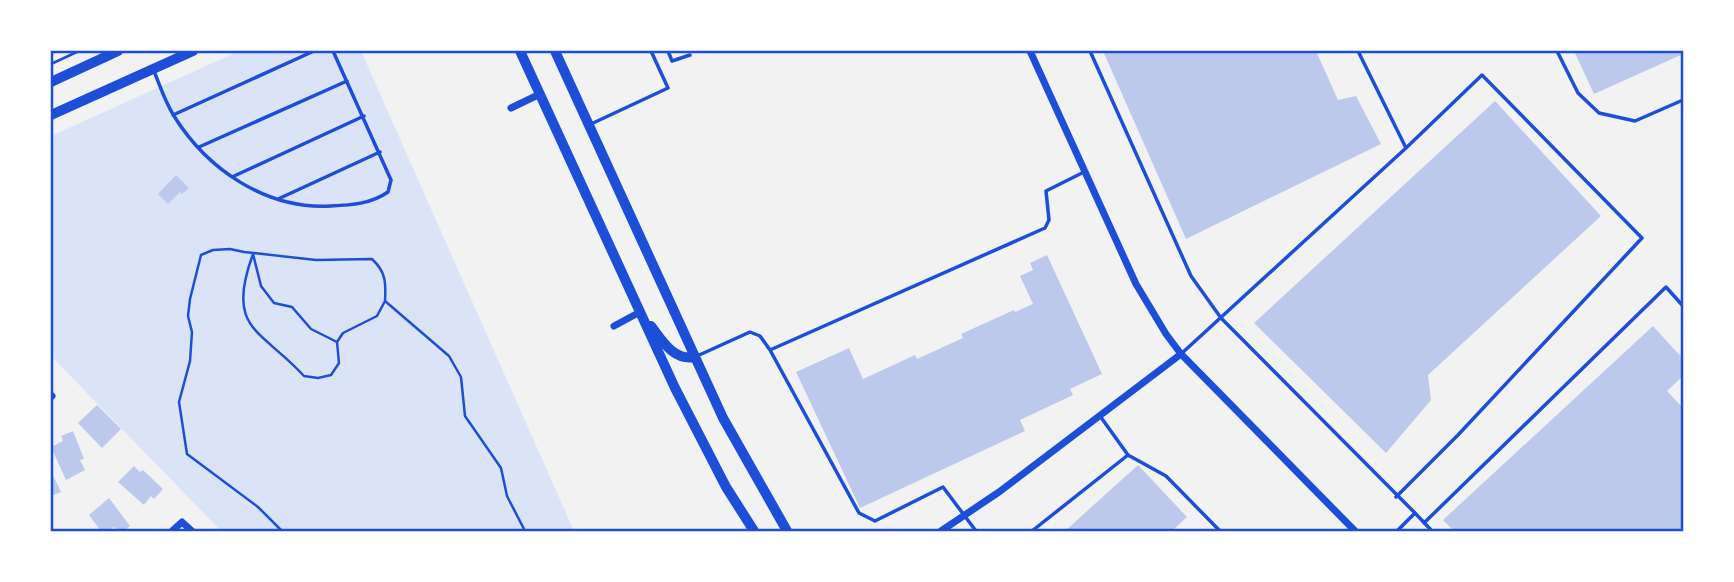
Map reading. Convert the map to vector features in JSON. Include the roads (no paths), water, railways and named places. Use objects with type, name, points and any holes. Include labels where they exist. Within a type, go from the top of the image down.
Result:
[{"type":"main road","points":[[51,82],[118,51]]},
{"type":"main road","points":[[51,115],[192,51]]},
{"type":"main road","points":[[520,51],[675,388],[726,486],[754,531]]},
{"type":"main road","points":[[555,51],[723,418],[787,531]]},
{"type":"main road","points":[[640,312],[676,354],[685,359],[695,357]]},
{"type":"street","points":[[1030,51],[1136,284],[1166,334],[1181,354],[1355,531]]},
{"type":"street","points":[[511,108],[540,94]]},
{"type":"street","points":[[614,326],[640,312]]},
{"type":"street","points":[[941,531],[1181,354]]},
{"type":"street","points":[[173,531],[182,522],[192,531]]},
{"type":"lane","points":[[173,115],[314,51]]},
{"type":"lane","points":[[153,69],[173,115],[198,148],[231,177],[260,193],[278,199],[324,207],[351,205],[382,197],[388,192],[391,180],[333,51]]},
{"type":"lane","points":[[589,125],[668,88],[651,51]]},
{"type":"lane","points":[[668,51],[672,61],[690,55]]},
{"type":"lane","points":[[1090,51],[1191,275],[1221,318],[1432,531]]},
{"type":"lane","points":[[1357,51],[1406,148]]},
{"type":"lane","points":[[1557,51],[1578,93],[1599,113],[1635,121],[1683,100]]},
{"type":"lane","points":[[1181,354],[1482,75],[1642,238],[1458,435],[1396,496]]},
{"type":"lane","points":[[198,148],[347,81]]},
{"type":"lane","points":[[231,177],[364,117]]},
{"type":"lane","points":[[278,199],[380,152]]},
{"type":"lane","points":[[770,351],[1045,228],[1049,220],[1046,191],[1084,172]]},
{"type":"lane","points":[[1424,523],[1666,287],[1683,306]]},
{"type":"lane","points":[[695,357],[750,332],[760,336],[859,513],[874,521],[943,487],[976,531]]},
{"type":"lane","points":[[1100,416],[1128,455],[1166,476],[1220,531]]},
{"type":"lane","points":[[1032,531],[1128,455]]},
{"type":"lane","points":[[1397,531],[1415,513]]}]
